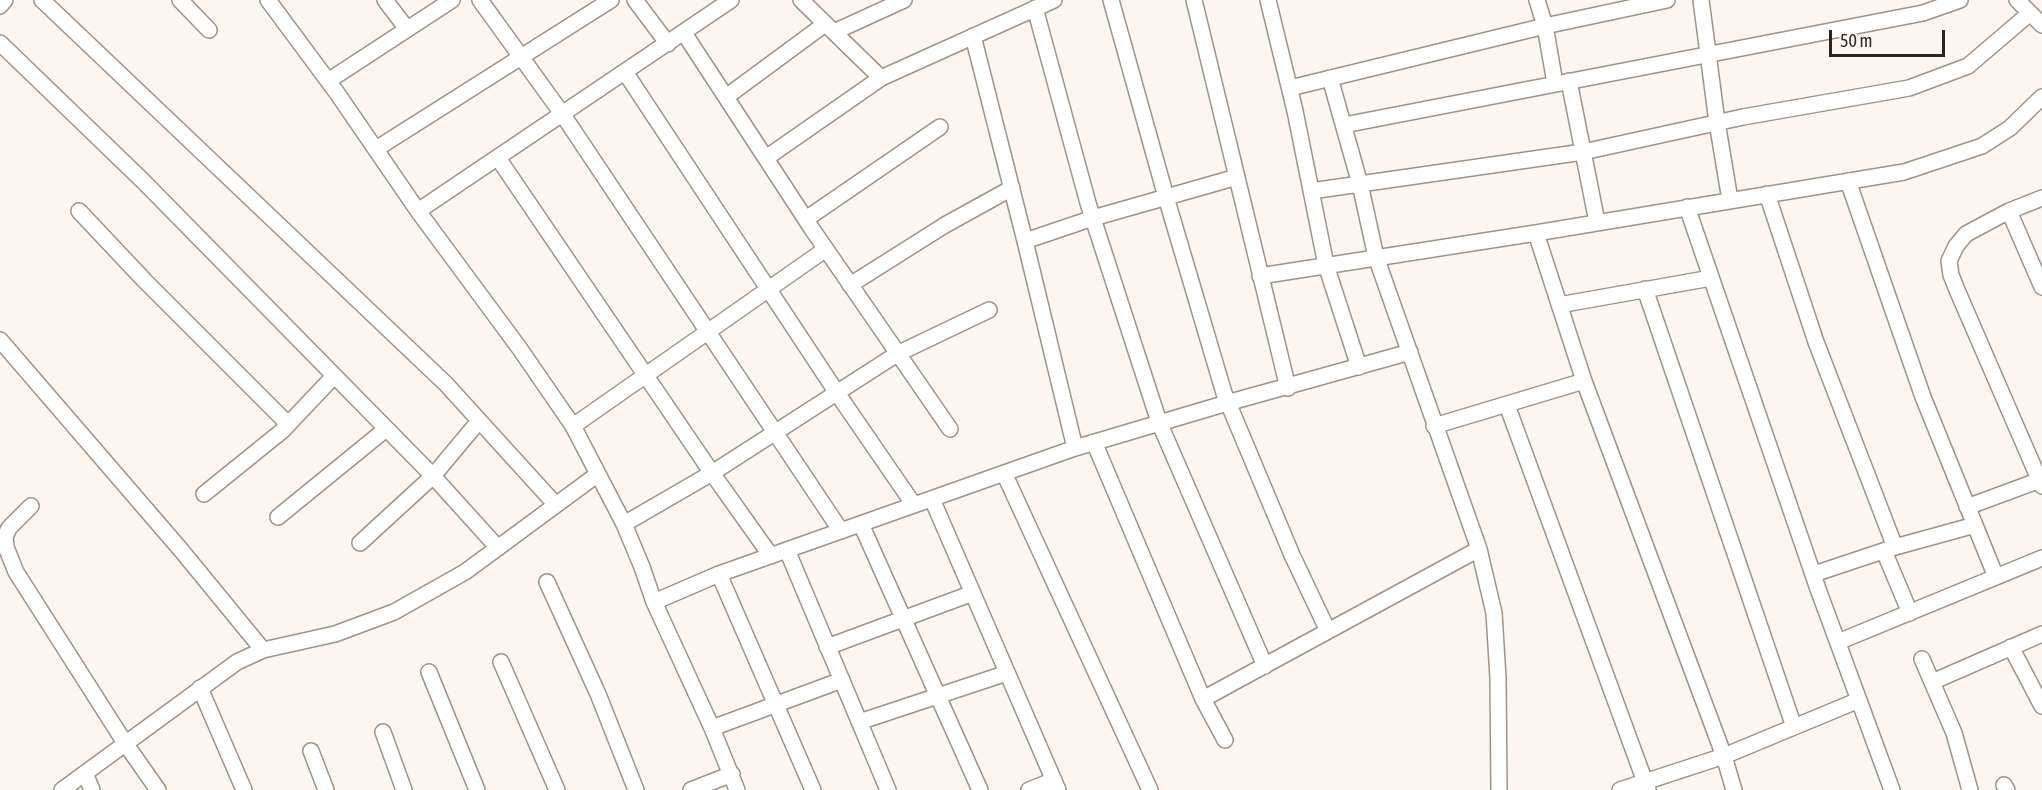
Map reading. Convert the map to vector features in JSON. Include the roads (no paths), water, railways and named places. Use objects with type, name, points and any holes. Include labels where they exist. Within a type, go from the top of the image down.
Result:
[{"type":"street","points":[[0,6],[5,0]]},
{"type":"street","points":[[42,0],[446,384],[556,505]]},
{"type":"street","points":[[180,0],[209,30]]},
{"type":"street","points":[[268,0],[573,426],[624,524],[654,602],[712,728],[737,790]]},
{"type":"street","points":[[385,0],[407,29]]},
{"type":"street","points":[[328,81],[452,0]]},
{"type":"street","points":[[480,0],[562,115],[841,531]]},
{"type":"street","points":[[376,149],[611,0]]},
{"type":"street","points":[[635,0],[668,44]]},
{"type":"street","points":[[418,211],[731,0]]},
{"type":"street","points":[[801,0],[880,78]]},
{"type":"street","points":[[766,158],[880,78],[1054,0]]},
{"type":"street","points":[[1111,0],[1227,403],[1292,555],[1328,631]]},
{"type":"street","points":[[1194,0],[1288,388]]},
{"type":"street","points":[[1268,0],[1290,88],[1326,265],[1359,367]]},
{"type":"street","points":[[1537,0],[1583,152],[1598,222]]},
{"type":"street","points":[[1290,88],[1545,26],[1667,0]]},
{"type":"street","points":[[1701,0],[1717,123],[1730,200]]},
{"type":"street","points":[[1344,125],[1923,13],[1960,0]]},
{"type":"street","points":[[2017,0],[2042,25]]},
{"type":"street","points":[[726,97],[830,28],[898,1]]},
{"type":"street","points":[[1035,8],[1093,218],[1159,423],[1264,666]]},
{"type":"street","points":[[1311,191],[1583,152],[1717,123],[1909,88],[1968,66],[2030,13]]},
{"type":"street","points":[[684,33],[850,285],[950,429]]},
{"type":"street","points":[[973,36],[1075,448]]},
{"type":"street","points":[[0,43],[143,181],[433,476],[498,548]]},
{"type":"street","points":[[626,72],[837,393],[914,505]]},
{"type":"street","points":[[1330,78],[1360,184],[1376,257],[1479,549],[1494,613],[1498,678],[1499,790]]},
{"type":"street","points":[[1260,276],[1904,172],[1982,146],[2010,128],[2042,97]]},
{"type":"street","points":[[806,219],[939,127]]},
{"type":"street","points":[[498,158],[771,556]]},
{"type":"street","points":[[1025,241],[1093,218],[1237,177]]},
{"type":"street","points":[[1848,181],[1923,397],[1996,577]]},
{"type":"street","points":[[850,285],[945,225],[1012,188]]},
{"type":"street","points":[[1767,194],[1910,613]]},
{"type":"street","points":[[1968,507],[2041,483],[2036,453],[1957,290],[1949,261],[1956,246],[1966,234],[2009,211],[2042,198]]},
{"type":"street","points":[[1687,207],[1814,574],[1892,790]]},
{"type":"street","points":[[79,211],[145,281],[288,424]]},
{"type":"street","points":[[2009,211],[2042,287]]},
{"type":"street","points":[[1536,233],[1584,381],[1724,756],[1734,790]]},
{"type":"street","points":[[573,426],[826,249]]},
{"type":"street","points":[[1559,305],[1712,278]]},
{"type":"street","points":[[1645,289],[1794,727]]},
{"type":"street","points":[[624,524],[775,434],[897,354],[989,310]]},
{"type":"street","points":[[0,340],[152,515],[263,650]]},
{"type":"street","points":[[654,602],[719,574],[1075,448],[1410,352]]},
{"type":"street","points":[[204,494],[288,424],[334,376]]},
{"type":"street","points":[[1434,426],[1584,381]]},
{"type":"street","points":[[1507,405],[1646,786]]},
{"type":"street","points":[[360,543],[433,476],[479,421]]},
{"type":"street","points":[[278,517],[386,429]]},
{"type":"street","points":[[1094,442],[1203,699],[1225,740]]},
{"type":"street","points":[[1004,473],[1150,790]]},
{"type":"street","points":[[62,790],[237,662],[263,650],[335,634],[394,612],[465,572],[598,474]]},
{"type":"street","points":[[932,499],[1056,785],[1029,790]]},
{"type":"street","points":[[32,506],[9,528],[5,537],[6,548],[16,572],[125,743],[158,790]]},
{"type":"street","points":[[861,524],[980,790]]},
{"type":"street","points":[[1814,574],[1975,525]]},
{"type":"street","points":[[1203,699],[1321,637],[1328,631],[1479,549]]},
{"type":"street","points":[[787,550],[888,790]]},
{"type":"street","points":[[1838,642],[2042,558]]},
{"type":"street","points":[[719,574],[813,790]]},
{"type":"street","points":[[547,582],[598,694],[636,790]]},
{"type":"street","points":[[827,647],[973,593]]},
{"type":"street","points":[[1932,682],[2042,634]]},
{"type":"street","points":[[2011,647],[2042,706]]},
{"type":"street","points":[[1923,659],[1953,733],[1970,790]]},
{"type":"street","points":[[501,662],[558,790]]},
{"type":"street","points":[[429,672],[477,790]]},
{"type":"street","points":[[859,722],[1008,673]]},
{"type":"street","points":[[712,728],[842,680]]},
{"type":"street","points":[[200,688],[244,790]]},
{"type":"street","points":[[1620,790],[1646,786],[1859,700]]},
{"type":"street","points":[[383,732],[404,790]]},
{"type":"street","points":[[310,751],[326,790]]},
{"type":"street","points":[[85,773],[92,790]]},
{"type":"street","points":[[691,790],[732,774]]}]
